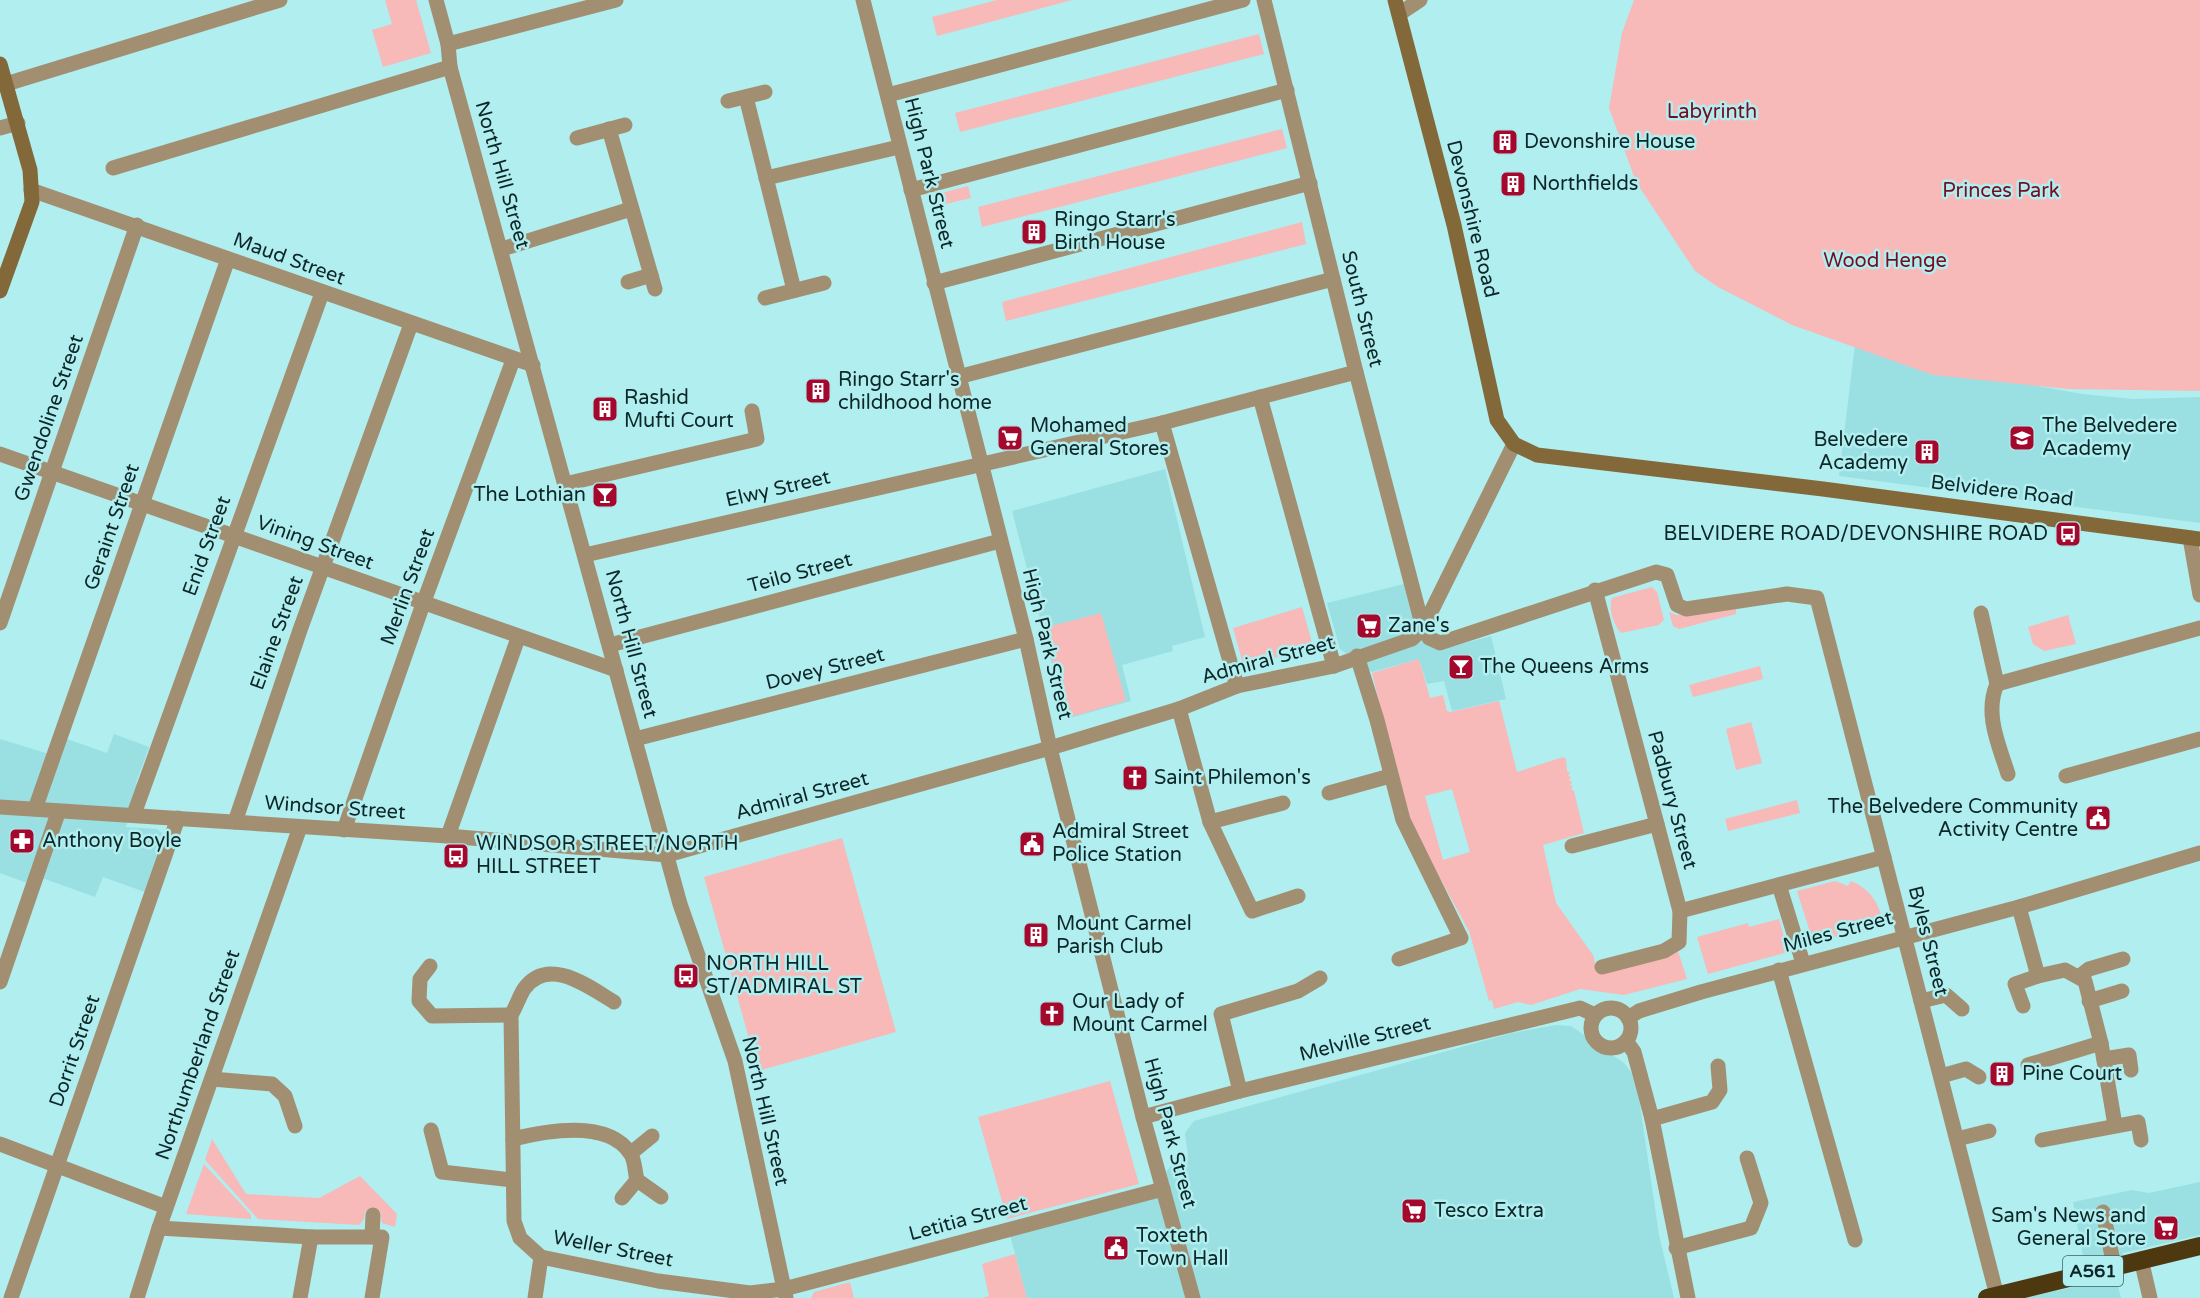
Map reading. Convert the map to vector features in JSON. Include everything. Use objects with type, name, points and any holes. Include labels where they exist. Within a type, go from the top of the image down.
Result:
[{"type":"highway","name":"A561","points":[[1992,1297],[2200,1246]]},
{"type":"main road","name":"Devonshire Road","points":[[1397,7],[1454,225],[1497,420],[1514,444]]},
{"type":"main road","points":[[0,64],[30,170],[32,202],[0,291]]},
{"type":"main road","name":"Belvidere Road","points":[[1514,444],[1537,455],[1823,489],[2195,538]]},
{"type":"street","points":[[6,84],[280,0]]},
{"type":"street","name":"North Hill Street","points":[[436,0],[448,44],[450,67],[502,249],[680,904],[735,1061],[785,1294]]},
{"type":"street","points":[[448,44],[583,4],[616,0]]},
{"type":"street","name":"High Park Street","points":[[863,0],[1026,639],[1050,748],[1143,1117],[1193,1298]]},
{"type":"street","points":[[888,96],[1243,0]]},
{"type":"street","name":"South Street","points":[[1264,0],[1356,372],[1423,628]]},
{"type":"street","points":[[1397,7],[1420,0]]},
{"type":"street","points":[[113,168],[450,67]]},
{"type":"street","points":[[911,190],[1287,90]]},
{"type":"street","points":[[728,101],[765,92]]},
{"type":"street","points":[[746,96],[794,290]]},
{"type":"street","points":[[0,128],[18,123]]},
{"type":"street","points":[[577,138],[625,125]]},
{"type":"street","points":[[609,129],[653,282],[628,282]]},
{"type":"street","points":[[766,178],[900,147]]},
{"type":"street","points":[[934,283],[1310,183]]},
{"type":"street","name":"Maud Street","points":[[31,190],[137,225],[321,293],[532,365]]},
{"type":"street","points":[[502,249],[631,209]]},
{"type":"street","name":"Gwendoline Street","points":[[0,623],[54,473],[137,225]]},
{"type":"street","name":"Geraint Street","points":[[35,809],[228,259]]},
{"type":"street","points":[[958,377],[1333,279]]},
{"type":"street","points":[[765,298],[824,283]]},
{"type":"street","name":"Enid Street","points":[[134,814],[321,293]]},
{"type":"street","name":"Elaine Street","points":[[235,822],[322,569],[411,324]]},
{"type":"street","name":"Merlin Street","points":[[344,830],[423,604],[513,360]]},
{"type":"street","name":"Elwy Street","points":[[585,555],[1162,423],[1356,372]]},
{"type":"street","points":[[1260,396],[1334,666]]},
{"type":"street","points":[[565,484],[757,439],[752,411]]},
{"type":"street","points":[[1162,423],[1237,686]]},
{"type":"street","points":[[1514,444],[1423,628],[1429,638],[1440,643],[1595,591]]},
{"type":"street","name":"Vining Street","points":[[0,454],[518,638],[616,670]]},
{"type":"street","points":[[2195,538],[2200,595]]},
{"type":"street","name":"Teilo Street","points":[[610,645],[1000,541]]},
{"type":"street","name":"Byles Street","points":[[1595,591],[1656,572],[1667,575],[1677,605],[1686,609],[1787,594],[1817,598],[1957,1139],[1992,1297]]},
{"type":"street","name":"Padbury Street","points":[[1595,591],[1680,912],[1679,942],[1664,951],[1602,967]]},
{"type":"street","points":[[1981,613],[1997,684],[1990,700],[1992,720],[2008,774]]},
{"type":"street","name":"Admiral Street","points":[[667,855],[1050,748],[1179,709],[1237,686],[1334,666],[1357,656],[1412,639],[1423,628]]},
{"type":"street","points":[[1997,684],[2200,628]]},
{"type":"street","points":[[448,836],[518,638]]},
{"type":"street","name":"Dovey Street","points":[[635,740],[1026,639]]},
{"type":"street","points":[[1357,656],[1377,720],[1403,820],[1461,938],[1399,959]]},
{"type":"street","points":[[1179,709],[1210,822],[1252,911],[1298,896]]},
{"type":"street","points":[[2066,776],[2200,739]]},
{"type":"street","points":[[1329,793],[1390,776]]},
{"type":"street","points":[[1210,822],[1283,803]]},
{"type":"street","name":"Windsor Street","points":[[0,807],[58,813],[134,814],[448,836],[667,855]]},
{"type":"street","points":[[0,982],[58,813]]},
{"type":"street","name":"Dorrit Street","points":[[11,1298],[178,818]]},
{"type":"street","points":[[1572,846],[1657,824]]},
{"type":"street","name":"Northumberland Street","points":[[137,1298],[166,1207],[300,827]]},
{"type":"street","name":"Miles Street","points":[[1628,1018],[1639,1011],[1803,963],[2019,907],[2200,853]]},
{"type":"street","points":[[1680,912],[1884,857]]},
{"type":"street","points":[[1779,885],[1803,963]]},
{"type":"street","points":[[2019,907],[2038,976]]},
{"type":"street","points":[[2080,976],[2089,969],[2123,959]]},
{"type":"street","points":[[430,966],[420,979],[419,1001],[432,1016],[511,1015],[525,987],[541,976],[566,974],[614,1002]]},
{"type":"street","points":[[1779,970],[1855,1240]]},
{"type":"street","points":[[2023,1006],[2015,984],[2065,970],[2080,976],[2085,981],[2101,1043],[2115,1125]]},
{"type":"street","points":[[1240,1091],[1221,1014],[1298,991],[1320,978]]},
{"type":"street","points":[[2089,1001],[2122,991]]},
{"type":"street","points":[[1921,1001],[1946,995],[1962,1009]]},
{"type":"street","name":"Melville Street","points":[[1143,1117],[1580,1008],[1595,1015],[1607,1008],[1614,1008],[1628,1018]]},
{"type":"street","name":"Weller Street","points":[[511,1015],[512,1180],[514,1221],[520,1238],[542,1257],[658,1281],[750,1293],[785,1294]]},
{"type":"street","points":[[1595,1015],[1590,1028],[1597,1044],[1614,1048],[1626,1041],[1631,1028],[1628,1018]]},
{"type":"street","points":[[1626,1041],[1634,1052],[1652,1119],[1676,1248],[1688,1298]]},
{"type":"street","points":[[2028,1065],[2101,1043]]},
{"type":"street","points":[[2104,1059],[2129,1055],[2131,1070]]},
{"type":"street","points":[[1652,1119],[1712,1102],[1720,1090],[1718,1066]]},
{"type":"street","points":[[1941,1076],[1966,1069],[1979,1077]]},
{"type":"street","points":[[212,1079],[272,1084],[285,1096],[295,1125]]},
{"type":"street","points":[[2042,1140],[2138,1122],[2141,1140]]},
{"type":"street","points":[[513,1139],[549,1130],[590,1131],[612,1138],[631,1153],[637,1180],[661,1197]]},
{"type":"street","points":[[431,1131],[442,1172],[512,1180]]},
{"type":"street","points":[[1957,1139],[1989,1131]]},
{"type":"street","points":[[631,1153],[652,1136]]},
{"type":"street","points":[[0,1144],[58,1164],[166,1207]]},
{"type":"street","points":[[1676,1248],[1751,1228],[1761,1203],[1747,1158]]},
{"type":"street","points":[[622,1198],[637,1180]]},
{"type":"street","name":"Letitia Street","points":[[785,1294],[1163,1190]]},
{"type":"street","points":[[2103,1212],[2114,1266]]},
{"type":"street","points":[[372,1298],[377,1237],[373,1215]]},
{"type":"street","points":[[159,1228],[311,1237],[377,1237]]},
{"type":"street","points":[[300,1298],[311,1237]]},
{"type":"street","points":[[535,1298],[542,1257]]},
{"type":"street","points":[[2141,1259],[2150,1298]]},
{"type":"shaded area","name":"The Belvedere Academy","points":[[1855,344],[1971,374],[2082,394],[2133,399],[2200,397],[2200,523],[1839,476]]},
{"type":"shaded area","points":[[1165,469],[1205,637],[1172,646],[1173,651],[1122,665],[1131,701],[1066,719],[1012,511]]},
{"type":"shaded area","points":[[1404,584],[1410,609],[1443,649],[1491,636],[1506,699],[1452,711],[1444,681],[1427,684],[1419,659],[1372,672],[1340,649],[1327,603]]},
{"type":"shaded area","points":[[114,734],[149,747],[136,783],[139,786],[126,827],[157,829],[163,834],[145,892],[103,877],[95,897],[45,879],[27,883],[0,873],[0,739],[49,754],[67,739],[107,753]]},
{"type":"shaded area","points":[[1556,1025],[1571,1026],[1624,1063],[1631,1072],[1639,1098],[1659,1235],[1674,1298],[1027,1298],[1010,1235],[1145,1199],[1177,1158],[1188,1156],[1185,1133],[1194,1121],[1512,1033]]},
{"type":"shaded area","points":[[2200,1182],[2200,1235],[2123,1253],[2117,1282],[2121,1298],[2022,1298],[2088,1284],[2073,1202],[2132,1190],[2149,1193]]},
{"type":"green space","points":[[385,0],[416,0],[431,53],[383,67],[372,30],[392,24]]},
{"type":"green space","points":[[997,0],[1072,0],[937,36],[932,17]]},
{"type":"green space","name":"Princes Park","points":[[1634,0],[2200,0],[2200,391],[2068,389],[1933,375],[1792,325],[1718,287],[1695,271],[1636,182],[1609,108],[1622,33]]},
{"type":"green space","points":[[1259,34],[1264,54],[960,132],[955,113]]},
{"type":"green space","points":[[1282,129],[1287,148],[982,227],[978,207]]},
{"type":"green space","points":[[968,186],[971,198],[937,206],[934,195]]},
{"type":"green space","points":[[1302,222],[1306,244],[1006,321],[1002,302]]},
{"type":"green space","points":[[1652,587],[1657,592],[1664,620],[1659,625],[1621,633],[1612,617],[1612,598]]},
{"type":"green space","points":[[1302,607],[1313,646],[1244,667],[1233,628]]},
{"type":"green space","points":[[1736,607],[1736,614],[1679,629],[1673,626],[1669,612],[1676,615]]},
{"type":"green space","points":[[1101,613],[1126,701],[1067,718],[1044,628]]},
{"type":"green space","points":[[2068,615],[2076,644],[2044,651],[2033,644],[2028,627]]},
{"type":"green space","points":[[1419,659],[1430,698],[1443,695],[1447,711],[1499,701],[1517,772],[1563,757],[1566,759],[1567,771],[1570,773],[1568,776],[1571,777],[1569,780],[1572,782],[1570,785],[1573,786],[1571,789],[1574,791],[1584,833],[1543,845],[1556,903],[1593,955],[1597,971],[1678,951],[1687,979],[1624,995],[1580,989],[1531,1005],[1518,1002],[1494,1009],[1492,1000],[1489,1001],[1469,931],[1407,818],[1372,673]],"holes":[[[1452,789],[1470,852],[1443,860],[1425,796]]]},
{"type":"green space","points":[[1760,666],[1763,679],[1693,697],[1689,685]]},
{"type":"green space","points":[[1751,722],[1762,763],[1736,770],[1726,729]]},
{"type":"green space","points":[[1797,800],[1800,813],[1728,831],[1725,819]]},
{"type":"green space","points":[[842,838],[896,1032],[758,1071],[704,877]]},
{"type":"green space","points":[[1835,881],[1848,886],[1851,881],[1869,893],[1877,904],[1884,925],[1823,940],[1811,935],[1797,891]]},
{"type":"green space","points":[[1779,919],[1788,952],[1708,974],[1697,937],[1748,923],[1749,927]]},
{"type":"green space","points":[[1110,1081],[1139,1184],[1007,1219],[978,1117]]},
{"type":"green space","points":[[212,1139],[246,1194],[319,1198],[360,1176],[397,1214],[395,1227],[382,1223],[380,1211],[365,1211],[364,1219],[359,1225],[258,1219],[205,1160]]},
{"type":"green space","points":[[204,1164],[251,1215],[251,1219],[186,1214]]},
{"type":"green space","points":[[1015,1254],[1027,1298],[982,1298],[989,1296],[982,1264]]},
{"type":"green space","points":[[850,1282],[854,1298],[811,1298],[814,1292]]},
{"type":"place","name":"Devonshire House","points":[[1505,142]]},
{"type":"place","name":"Northfields","points":[[1513,184]]},
{"type":"place","name":"Ringo Starr's Birth House","points":[[1034,232]]},
{"type":"place","name":"Ringo Starr's childhood home","points":[[818,391]]},
{"type":"place","name":"Rashid Mufti Court","points":[[605,409]]},
{"type":"place","name":"Mohamed General Stores","points":[[1010,438]]},
{"type":"place","name":"The Belvedere Academy","points":[[2022,438]]},
{"type":"place","name":"Belvedere Academy","points":[[1927,452]]},
{"type":"place","name":"The Lothian","points":[[605,495]]},
{"type":"place","name":"BELVIDERE ROAD/DEVONSHIRE ROAD","points":[[2068,534]]},
{"type":"place","name":"Zane's","points":[[1369,626]]},
{"type":"place","name":"The Queens Arms","points":[[1461,667]]},
{"type":"place","name":"Saint Philemon's","points":[[1135,778]]},
{"type":"place","name":"The Belvedere Community Activity Centre","points":[[2098,818]]},
{"type":"place","name":"Anthony Boyle","points":[[22,841]]},
{"type":"place","name":"Admiral Street Police Station","points":[[1032,844]]},
{"type":"place","name":"WINDSOR STREET/NORTH HILL STREET","points":[[456,856]]},
{"type":"place","name":"Mount Carmel Parish Club","points":[[1036,935]]},
{"type":"place","name":"NORTH HILL ST/ADMIRAL ST","points":[[686,976]]},
{"type":"place","name":"Our Lady of Mount Carmel","points":[[1052,1014]]},
{"type":"place","name":"Pine Court","points":[[2002,1074]]},
{"type":"place","name":"Tesco Extra","points":[[1414,1211]]},
{"type":"place","name":"Sam's News and General Store","points":[[2166,1228]]},
{"type":"place","name":"Toxteth Town Hall","points":[[1116,1248]]},
{"type":"park label","name":"Labyrinth","points":[[1712,112]]},
{"type":"park label","name":"Wood Henge","points":[[1885,261]]}]
